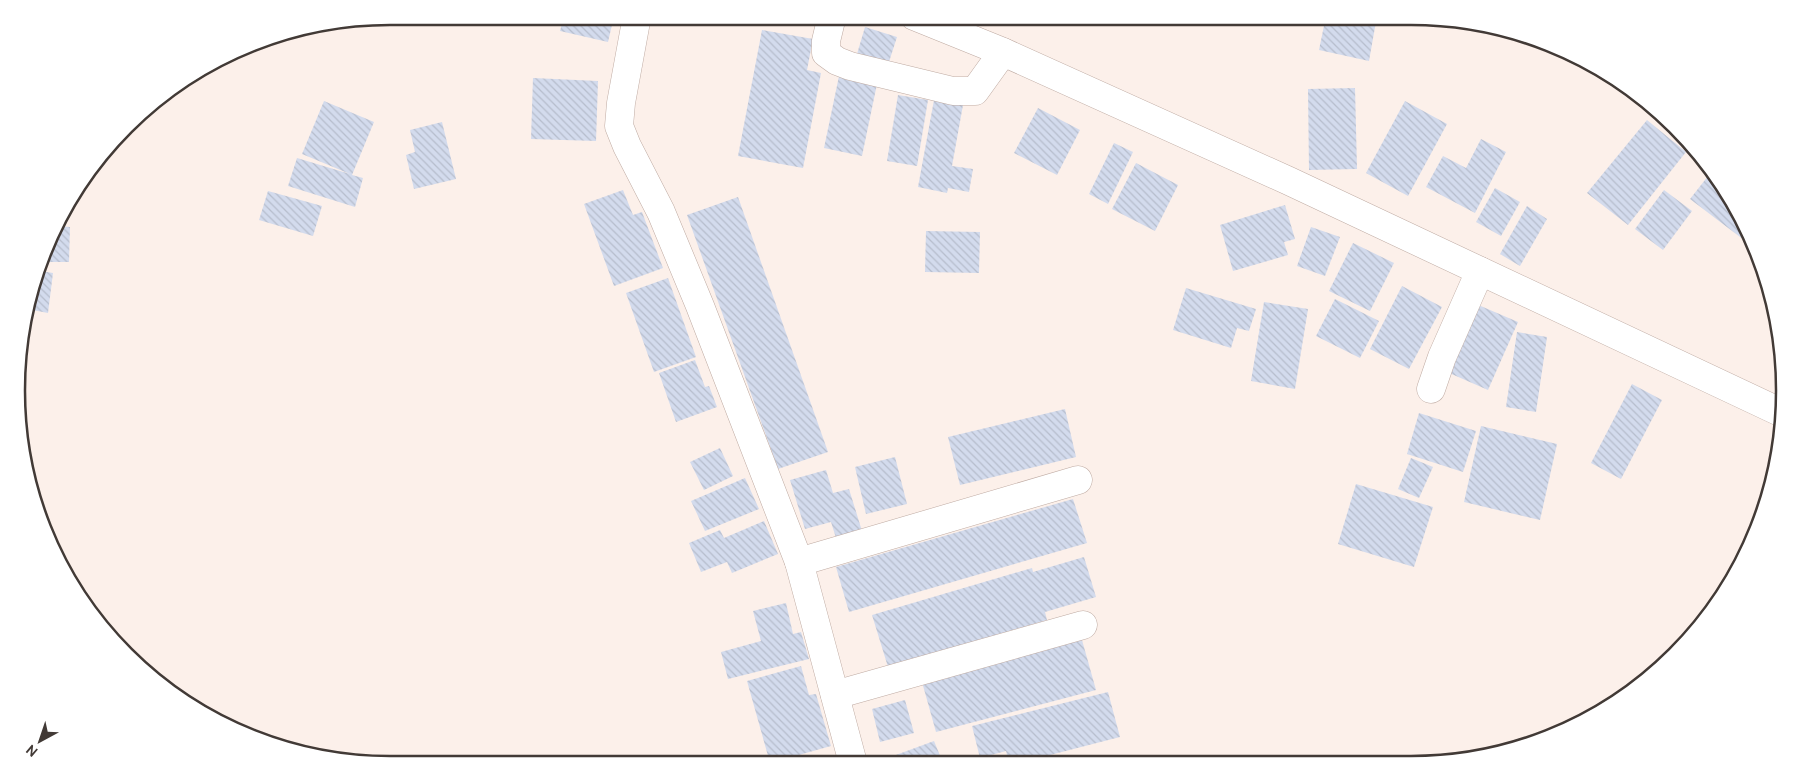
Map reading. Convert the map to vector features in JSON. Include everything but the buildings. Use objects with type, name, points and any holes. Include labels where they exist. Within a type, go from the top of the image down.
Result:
[{"type":"street","points":[[634,25],[621,103],[619,126],[627,146],[661,212],[700,306],[799,562],[851,756]]},
{"type":"street","points":[[830,25],[826,41],[826,53],[837,61],[850,66],[953,91],[975,92],[1003,52]]},
{"type":"street","points":[[936,25],[1003,52],[1280,177],[1775,410]]},
{"type":"street","points":[[1431,389],[1442,357],[1480,271]]},
{"type":"street","points":[[799,562],[1078,480]]},
{"type":"street","points":[[835,695],[1083,625]]}]
